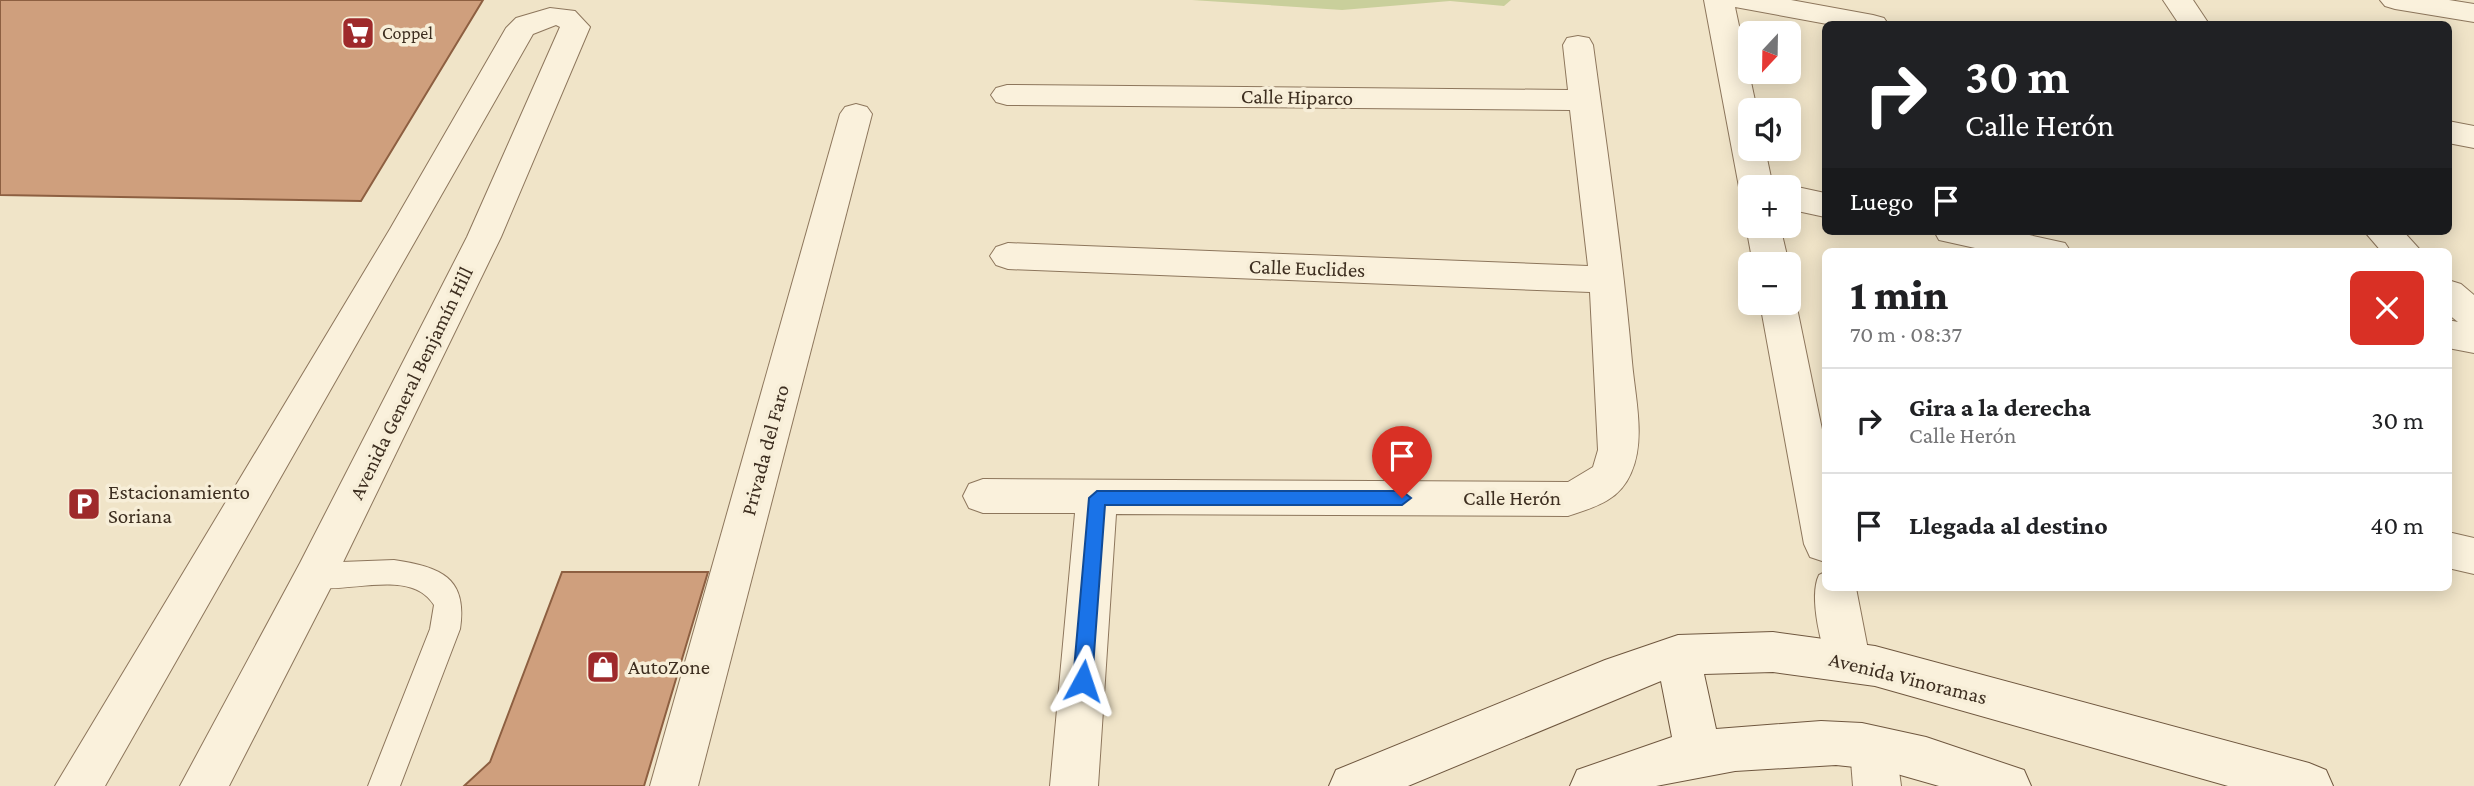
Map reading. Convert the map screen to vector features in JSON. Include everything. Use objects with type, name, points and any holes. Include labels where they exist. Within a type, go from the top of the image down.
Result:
[{"type":"street","points":[[1719,0],[1754,175]]},
{"type":"street","points":[[1742,0],[1857,21]]},
{"type":"street","points":[[2178,0],[2192,21]]},
{"type":"street","points":[[2395,0],[2474,13]]},
{"type":"street","name":"Avenida General Benjamín Hill","points":[[204,786],[315,576],[484,237],[575,27],[573,22],[554,16],[530,22],[529,14]]},
{"type":"street","name":"Avenida General Benjamín Hill","points":[[79,786],[404,234],[529,14]]},
{"type":"street","name":"Calle Herón","points":[[983,496],[1568,499],[1591,492],[1609,481],[1618,460],[1619,435],[1607,281],[1578,45]]},
{"type":"street","name":"Calle Hiparco","points":[[1007,94],[1586,100]]},
{"type":"street","name":"Privada del Faro","points":[[674,786],[856,114]]},
{"type":"street","points":[[2452,133],[2474,137]]},
{"type":"street","points":[[1801,200],[1822,204]]},
{"type":"street","points":[[1970,235],[2034,248]]},
{"type":"street","points":[[2385,235],[2400,248]]},
{"type":"street","name":"Calle Euclides","points":[[1008,256],[1607,281]]},
{"type":"street","points":[[2452,296],[2474,315]]},
{"type":"street","points":[[1782,315],[1811,398],[1822,513]]},
{"type":"street","points":[[2452,335],[2474,339]]},
{"type":"street","points":[[1074,786],[1097,498]]},
{"type":"street","points":[[2452,551],[2474,556]]},
{"type":"street","points":[[1835,591],[1848,660]]},
{"type":"street","name":"Avenida Vinoramas","points":[[1353,786],[1621,674],[1678,656],[1773,652],[1848,660],[2309,786]]},
{"type":"street","points":[[1678,656],[1698,753]]},
{"type":"street","points":[[1594,786],[1631,769],[1726,748],[1844,743],[1875,767],[2007,786]]},
{"type":"lane","points":[[315,576],[403,574],[421,578],[439,587],[449,604],[445,629],[384,786]]},
{"type":"green space","points":[[1192,0],[1511,0],[1504,6],[1450,1],[1342,10]]},
{"type":"building","points":[[0,0],[483,0],[361,201],[0,195]]},
{"type":"building","name":"AutoZone","points":[[562,572],[708,572],[644,786],[464,786],[490,762]]},
{"type":"place","name":"Coppel","points":[[358,33]]},
{"type":"place","name":"Estacionamiento Soriana","points":[[84,504]]},
{"type":"place","name":"AutoZone","points":[[603,667]]},
{"type":"route","points":[[1083,681],[1097,498],[1402,498]]}]
